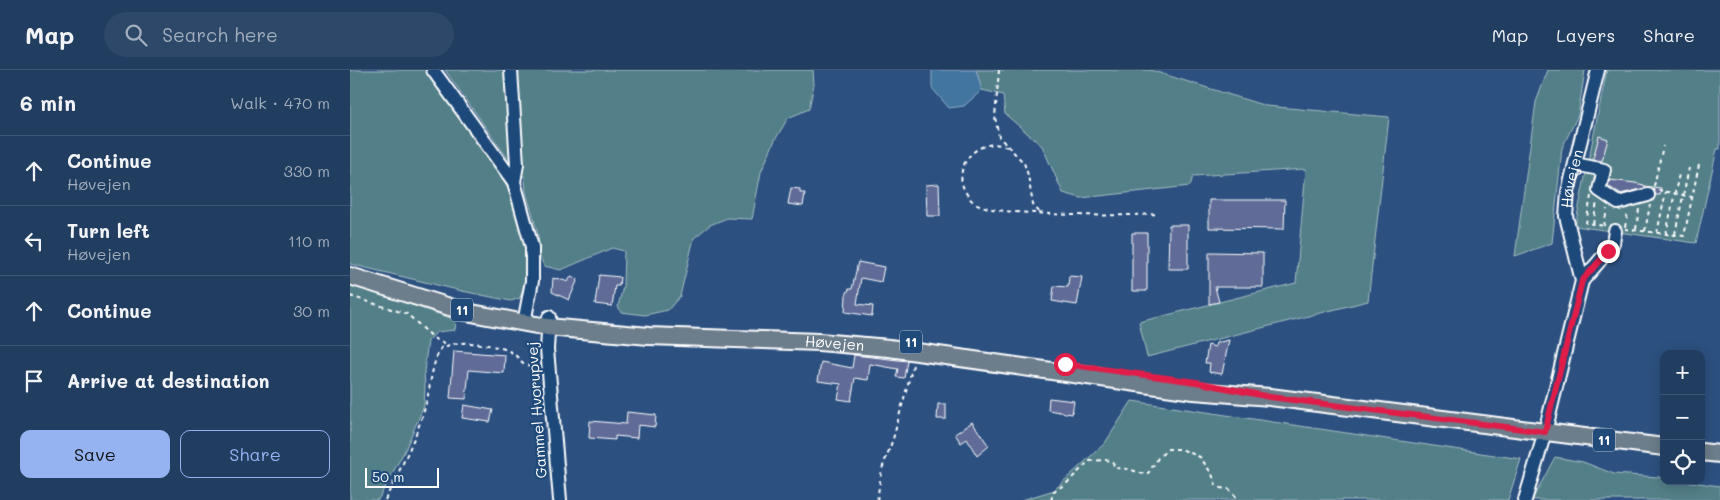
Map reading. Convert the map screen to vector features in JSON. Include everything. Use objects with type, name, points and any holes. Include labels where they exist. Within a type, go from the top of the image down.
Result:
[{"type":"main road","name":"Høvejen","points":[[350,276],[466,312],[524,318],[649,336],[819,342],[916,352],[1194,391],[1270,397],[1660,446]]},
{"type":"main road","name":"Høvejen","points":[[548,322],[820,333],[890,339],[1196,382],[1270,397]]},
{"type":"main road","points":[[1705,452],[1720,454]]},
{"type":"street","points":[[433,70],[514,182],[532,247],[532,281],[524,318]]},
{"type":"street","points":[[510,70],[517,164],[514,182]]},
{"type":"street","name":"Høvejen","points":[[1545,432],[1582,281],[1566,216],[1568,192],[1598,70]]},
{"type":"street","points":[[1575,164],[1604,170],[1600,192],[1618,203],[1639,197]]},
{"type":"street","points":[[1582,281],[1608,251],[1615,228]]},
{"type":"street","name":"Gammel Hvorupvej","points":[[548,322],[548,367],[560,500]]},
{"type":"street","points":[[1525,500],[1545,432]]},
{"type":"path","points":[[999,70],[995,117],[999,138],[1024,163],[1033,204],[1041,214]]},
{"type":"path","points":[[1007,147],[990,144],[982,147],[964,162],[960,183],[969,198],[974,202],[990,209],[1041,214],[1104,216],[1158,214]]},
{"type":"path","points":[[1663,146],[1654,189],[1692,197]]},
{"type":"path","points":[[1600,192],[1586,223],[1684,236],[1699,165]]},
{"type":"path","points":[[1675,235],[1689,168]]},
{"type":"path","points":[[1666,234],[1679,174]]},
{"type":"path","points":[[1657,233],[1666,191]]},
{"type":"path","points":[[1593,224],[1600,192]]},
{"type":"path","points":[[1600,192],[1615,228]]},
{"type":"path","points":[[1615,228],[1639,197],[1652,195],[1645,231]]},
{"type":"path","points":[[1636,230],[1639,197]]},
{"type":"path","points":[[350,296],[407,314],[430,335],[450,345]]},
{"type":"path","points":[[385,500],[412,445],[425,410],[435,358],[441,348],[459,342],[499,348],[511,352],[523,364],[528,366],[548,367]]},
{"type":"path","points":[[877,500],[882,468],[893,439],[916,352]]},
{"type":"path","points":[[1051,500],[1054,491],[1066,484],[1088,461],[1112,461],[1115,468],[1146,474],[1163,453],[1168,449],[1176,448],[1200,457],[1212,474],[1216,486],[1229,489],[1239,500]]},
{"type":"green space","points":[[350,70],[427,70],[494,164],[513,200],[519,215],[526,248],[524,282],[520,298],[511,301],[350,264]]},
{"type":"green space","points":[[445,70],[813,70],[814,84],[809,109],[788,118],[775,140],[761,172],[752,219],[727,218],[710,225],[694,238],[680,296],[668,310],[645,315],[621,312],[618,306],[623,287],[624,251],[612,248],[561,270],[544,266],[540,257],[538,235],[526,193],[525,178],[507,157]]},
{"type":"green space","points":[[976,70],[1150,70],[1266,106],[1389,117],[1368,301],[1147,357],[1139,322],[1296,283],[1306,169],[1193,176],[1190,186],[1081,198],[1063,193],[1042,146],[1005,114],[1003,95],[982,90]]},
{"type":"green space","points":[[1548,70],[1585,70],[1578,115],[1562,148],[1552,243],[1515,256],[1536,102]]},
{"type":"green space","points":[[1607,70],[1720,70],[1720,149],[1717,149],[1696,243],[1575,226]]},
{"type":"green space","points":[[350,284],[456,320],[455,330],[437,332],[428,341],[424,372],[424,406],[405,450],[378,500],[350,500]]},
{"type":"green space","points":[[1132,401],[1521,459],[1508,500],[1022,500],[1054,490],[1105,443]]},
{"type":"green space","points":[[1555,457],[1583,462],[1614,474],[1660,477],[1660,485],[1705,484],[1720,486],[1720,500],[1532,500]]},
{"type":"water","points":[[932,70],[976,70],[982,90],[964,106],[949,108],[932,88]]},
{"type":"building","points":[[1599,136],[1608,139],[1602,161],[1593,159]]},
{"type":"building","points":[[1610,180],[1661,188],[1660,195],[1656,195],[1650,187],[1620,194],[1608,186]]},
{"type":"building","points":[[939,184],[940,216],[927,216],[926,185]]},
{"type":"building","points":[[791,188],[800,189],[800,193],[805,193],[803,206],[788,204]]},
{"type":"building","points":[[1209,200],[1285,200],[1284,229],[1209,228]]},
{"type":"building","points":[[1169,225],[1188,225],[1188,269],[1168,269]]},
{"type":"building","points":[[1132,233],[1147,233],[1147,291],[1132,291]]},
{"type":"building","points":[[1209,252],[1263,253],[1263,287],[1215,287],[1219,302],[1209,304]]},
{"type":"building","points":[[858,262],[884,267],[881,282],[861,278],[857,304],[873,306],[872,316],[845,312],[846,295],[849,289],[852,289]]},
{"type":"building","points":[[599,275],[620,277],[619,286],[615,286],[612,306],[595,304]]},
{"type":"building","points":[[571,276],[578,279],[569,300],[552,292],[553,278],[568,282]]},
{"type":"building","points":[[1069,276],[1082,277],[1077,305],[1052,301],[1054,286],[1068,287]]},
{"type":"building","points":[[1229,340],[1222,374],[1209,372],[1210,363],[1205,363],[1208,345],[1215,347],[1216,343]]},
{"type":"building","points":[[454,351],[505,355],[504,373],[469,370],[466,399],[450,398]]},
{"type":"building","points":[[854,355],[907,361],[904,378],[896,377],[898,369],[870,364],[868,380],[855,378],[851,401],[838,399],[841,384],[818,381],[821,362],[852,368]]},
{"type":"building","points":[[1049,398],[1074,401],[1072,414],[1048,410]]},
{"type":"building","points":[[938,404],[946,404],[946,419],[937,419]]},
{"type":"building","points":[[464,405],[493,410],[490,422],[462,418]]},
{"type":"building","points":[[627,412],[656,415],[655,427],[638,425],[637,438],[615,436],[615,440],[589,438],[590,421],[626,424]]},
{"type":"building","points":[[972,422],[989,446],[977,456],[967,439],[961,443],[955,434]]},
{"type":"route","points":[[1065,364],[1196,382],[1270,397],[1545,432],[1582,281],[1608,251]]}]
